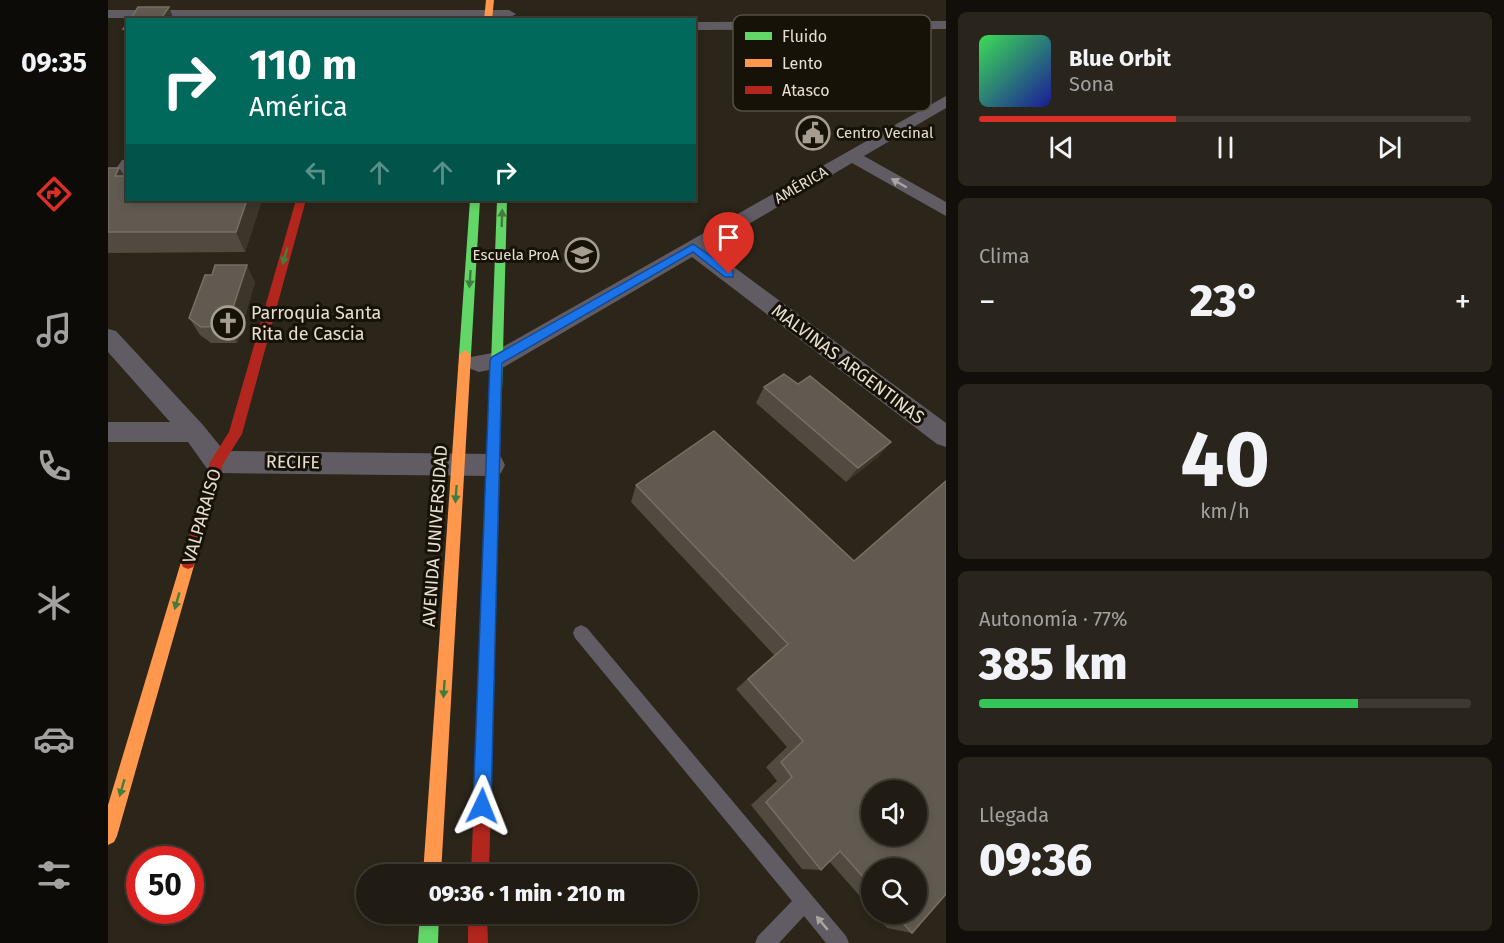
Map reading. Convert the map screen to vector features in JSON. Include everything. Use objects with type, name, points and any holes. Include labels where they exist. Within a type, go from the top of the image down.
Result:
[{"type":"main road","name":"VALPARAISO","points":[[108,836],[218,462],[236,434],[301,201]]},
{"type":"main road","name":"AVENIDA UNIVERSIDAD","points":[[433,864],[475,201]]},
{"type":"main road","points":[[480,864],[502,201]]},
{"type":"main road","points":[[428,943],[429,924]]},
{"type":"main road","points":[[478,924],[478,943]]},
{"type":"street","points":[[108,14],[207,17],[509,11]]},
{"type":"street","points":[[931,25],[946,25]]},
{"type":"street","points":[[696,26],[733,26]]},
{"type":"street","name":"AMÉRICA","points":[[931,109],[946,100]]},
{"type":"street","name":"AMÉRICA","points":[[464,363],[496,361],[928,111]]},
{"type":"street","points":[[852,156],[946,210]]},
{"type":"street","name":"MALVINAS ARGENTINAS","points":[[693,247],[946,437]]},
{"type":"street","points":[[108,337],[194,432],[218,462]]},
{"type":"street","points":[[108,432],[194,432]]},
{"type":"street","name":"RECIFE","points":[[218,462],[492,465]]},
{"type":"lane","points":[[581,633],[839,943]]},
{"type":"lane","points":[[765,943],[805,902]]},
{"type":"building","points":[[138,7],[169,7],[161,18],[131,18]]},
{"type":"building","points":[[108,168],[119,168],[115,176],[126,176],[126,201],[247,201],[236,232],[108,232]]},
{"type":"building","points":[[215,265],[247,265],[227,326],[201,327],[189,318],[205,275],[212,275]]},
{"type":"building","points":[[784,374],[798,384],[810,376],[891,442],[858,468],[764,387]]},
{"type":"building","points":[[714,431],[854,561],[946,481],[946,894],[927,916],[927,858],[861,858],[861,875],[840,851],[821,870],[766,802],[792,777],[781,762],[803,741],[748,679],[788,644],[636,485]]},
{"type":"building","points":[[904,924],[920,924],[912,933]]},
{"type":"traffic: fast","points":[[465,355],[475,201]]},
{"type":"traffic: fast","points":[[496,391],[502,201]]},
{"type":"traffic: fast","points":[[428,943],[429,924]]},
{"type":"traffic: slow","points":[[488,18],[490,0]]},
{"type":"traffic: slow","points":[[433,864],[465,355]]},
{"type":"traffic: slow","points":[[108,836],[188,562]]},
{"type":"traffic: jam","points":[[188,562],[217,462],[235,434],[301,201]]},
{"type":"traffic: jam","points":[[480,864],[496,391]]},
{"type":"traffic: jam","points":[[478,924],[478,943]]},
{"type":"place","name":"Centro Vecinal","points":[[813,133]]},
{"type":"place","name":"Escuela ProA","points":[[582,255]]},
{"type":"place","name":"Parroquia Santa Rita de Cascia","points":[[228,323]]},
{"type":"route","points":[[482,806],[496,361],[693,247],[729,274]]}]
